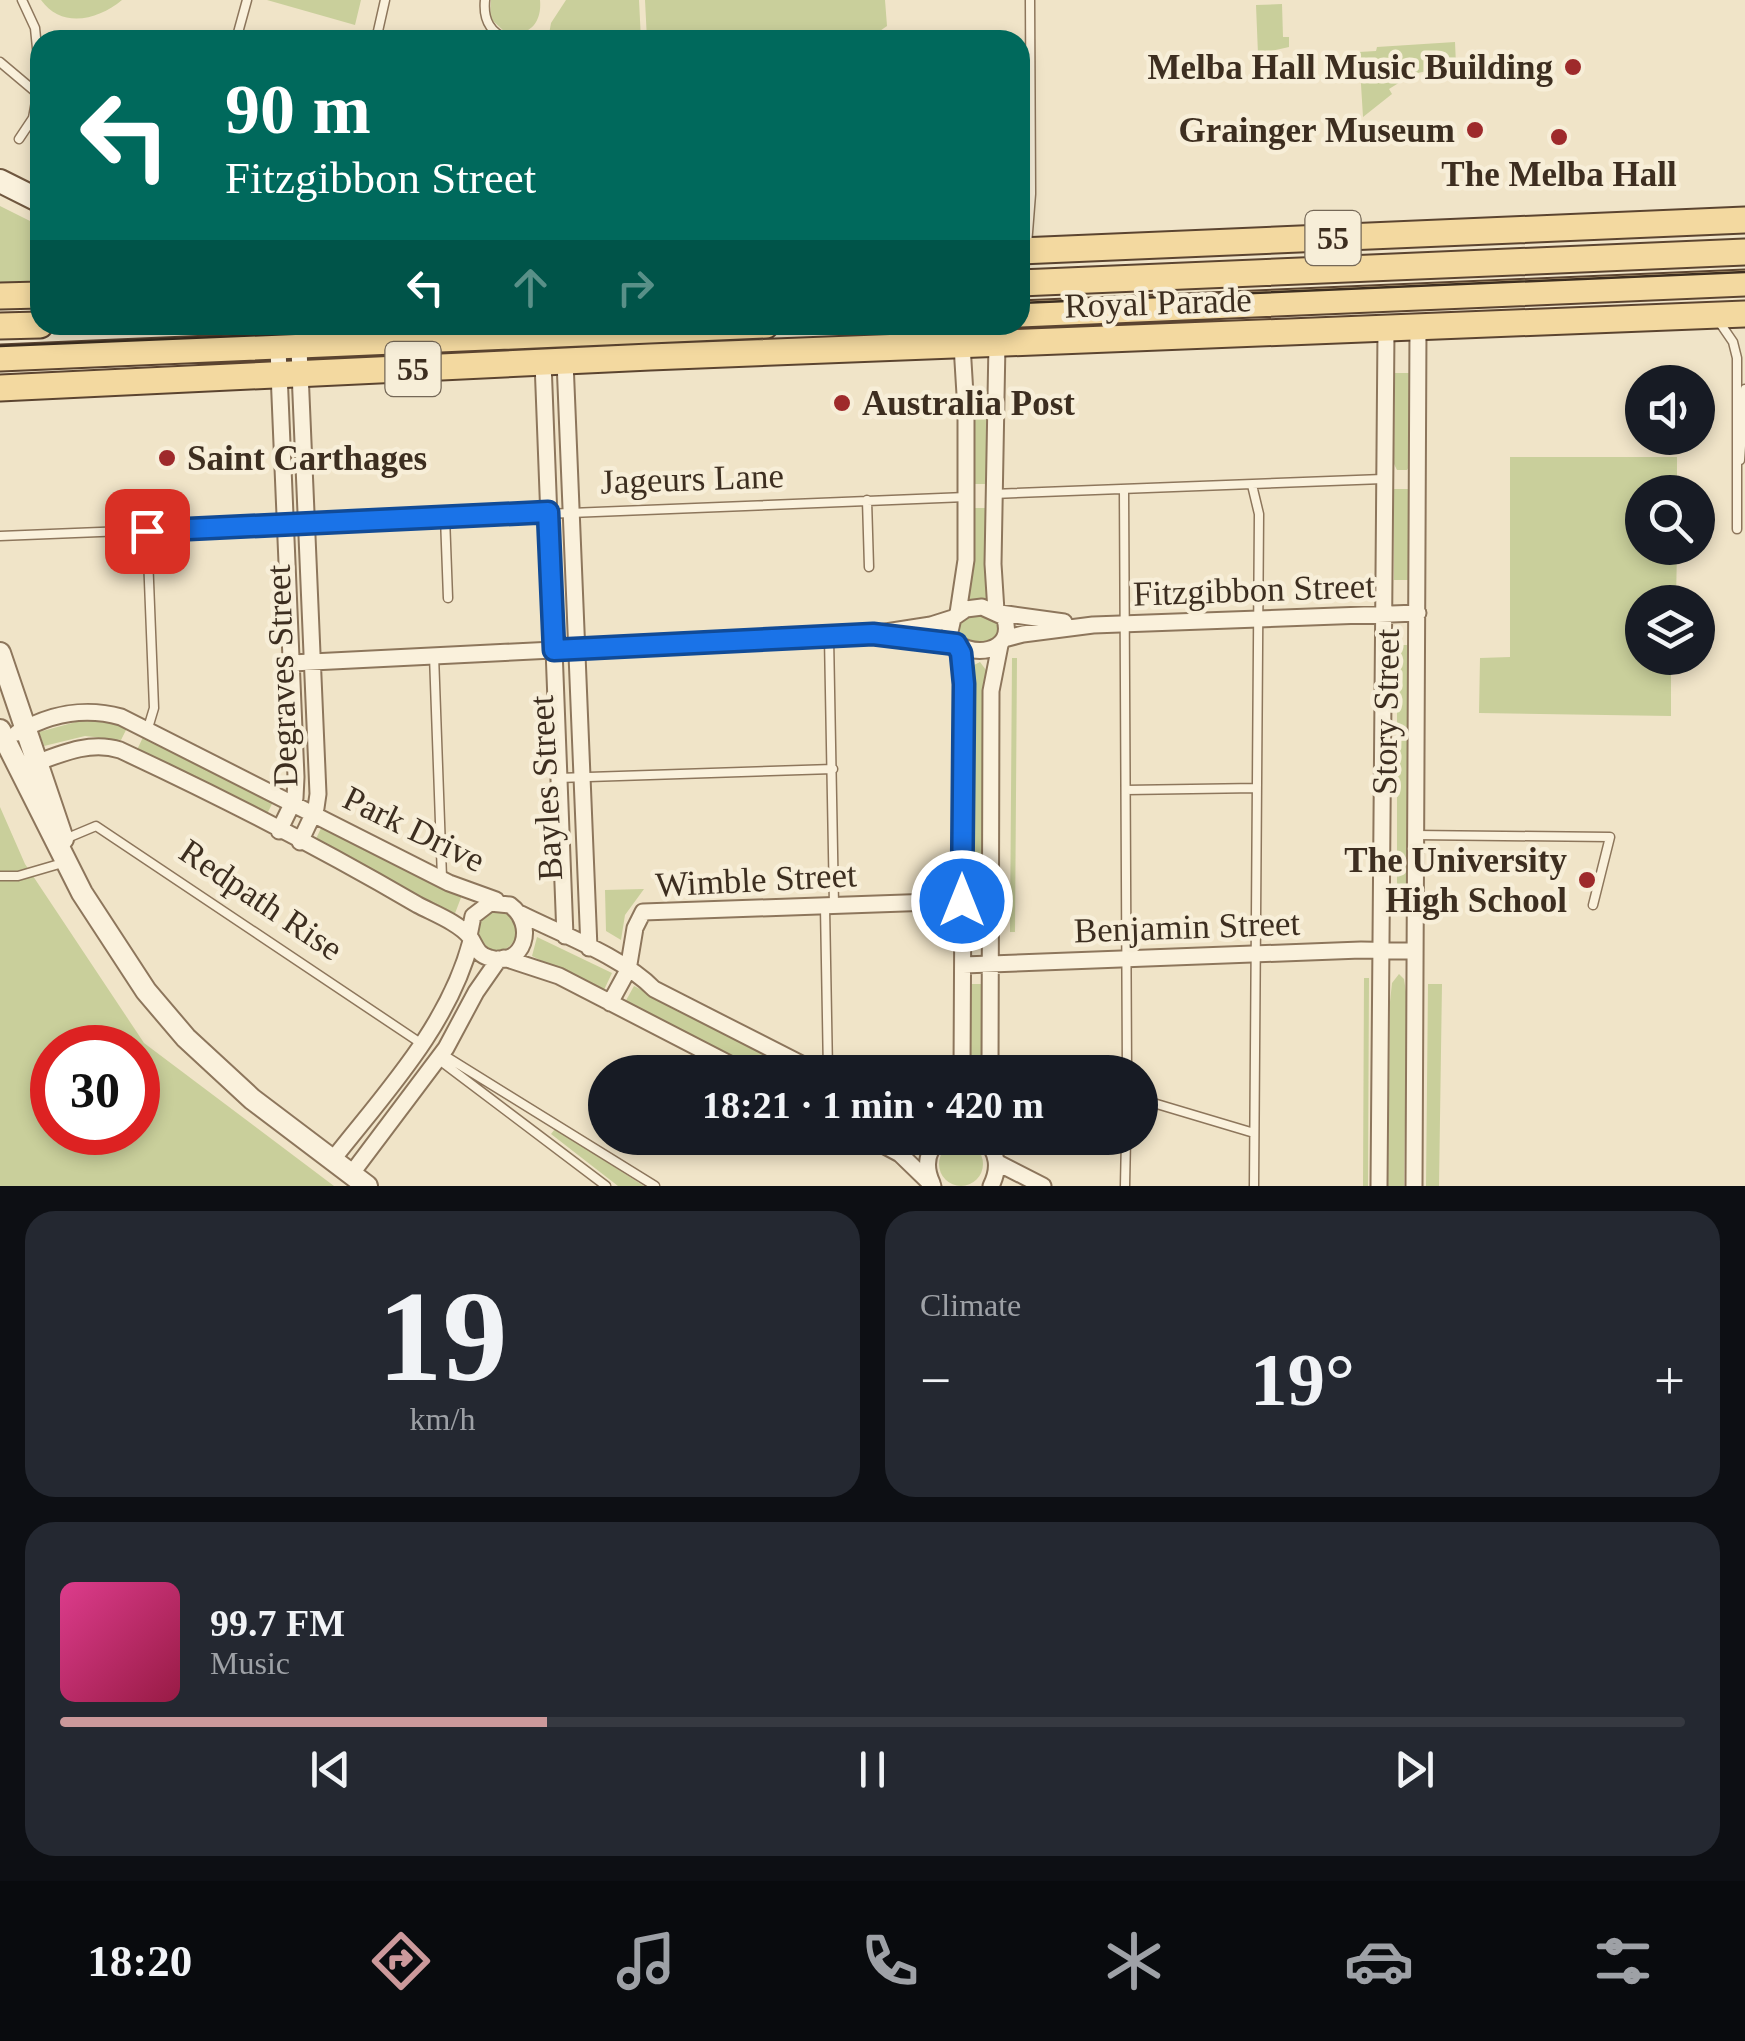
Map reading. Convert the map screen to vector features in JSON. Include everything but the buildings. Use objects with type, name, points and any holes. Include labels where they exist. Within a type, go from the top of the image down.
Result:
[{"type":"main road","points":[[0,181],[30,196]]},
{"type":"main road","name":"Royal Parade","points":[[1030,250],[1745,220]]},
{"type":"main road","points":[[1596,226],[1597,258]]},
{"type":"main road","points":[[1418,328],[1417,297],[1440,234]]},
{"type":"main road","points":[[1372,236],[1390,298],[1389,330]]},
{"type":"main road","name":"Royal Parade","points":[[1030,283],[1745,252]]},
{"type":"main road","name":"Royal Parade","points":[[1030,314],[1745,283]]},
{"type":"main road","points":[[1598,320],[1599,289]]},
{"type":"main road","points":[[0,296],[30,295]]},
{"type":"main road","name":"Royal Parade","points":[[0,388],[650,357],[1745,314]]},
{"type":"main road","points":[[0,326],[30,324]]},
{"type":"main road","name":"55","points":[[0,358],[288,335]]},
{"type":"main road","name":"Bayles Street","points":[[554,362],[565,335]]},
{"type":"main road","points":[[648,335],[650,357]]},
{"type":"street","name":"Story Street","points":[[1414,1186],[1418,328]]},
{"type":"street","name":"Story Street","points":[[1379,1186],[1378,950],[1389,330]]},
{"type":"street","name":"Degraves Street","points":[[288,335],[290,376],[302,442],[318,794],[300,842]]},
{"type":"street","points":[[990,1055],[991,692],[1007,624],[998,612],[993,494],[996,343]]},
{"type":"street","points":[[962,345],[965,582],[949,632],[957,646],[964,684],[962,1055]]},
{"type":"street","name":"Bayles Street","points":[[554,362],[570,511],[588,948]]},
{"type":"street","name":"Bayles Street","points":[[554,362],[548,512],[565,936]]},
{"type":"street","name":"Degraves Street","points":[[279,831],[293,802],[296,777],[283,442],[290,376]]},
{"type":"street","points":[[1386,479],[1418,479]]},
{"type":"street","points":[[966,496],[993,494]]},
{"type":"street","points":[[292,663],[873,634],[931,625],[975,608],[998,612]]},
{"type":"street","name":"Fitzgibbon Street","points":[[998,612],[1093,625]]},
{"type":"street","name":"Fitzgibbon Street","points":[[1002,642],[1023,634],[1093,625],[1418,614]]},
{"type":"street","points":[[873,634],[984,651],[1002,642]]},
{"type":"street","points":[[0,653],[78,884]]},
{"type":"street","name":"Park Drive","points":[[2,738],[76,712],[111,714],[144,726],[442,878],[504,903]]},
{"type":"street","points":[[126,752],[144,726]]},
{"type":"street","points":[[2,738],[78,884],[128,966],[186,1038],[252,1100],[360,1180],[476,992],[502,959],[522,944],[526,929],[521,914]]},
{"type":"street","name":"Park Drive","points":[[18,770],[90,746],[126,752],[400,894],[470,939]]},
{"type":"street","name":"Wimble Street","points":[[628,970],[635,928],[643,912],[990,900]]},
{"type":"street","points":[[334,1158],[422,1044],[456,987],[470,939],[470,922],[478,910],[490,903],[504,903],[628,970],[654,989],[784,1055]]},
{"type":"street","points":[[470,939],[482,955],[553,973],[711,1055]]},
{"type":"street","name":"Benjamin Street","points":[[963,965],[1414,951]]},
{"type":"street","points":[[610,1003],[628,970]]},
{"type":"street","name":"Redpath Rise","points":[[422,1044],[440,1056]]},
{"type":"street","points":[[901,1155],[934,1186]]},
{"type":"street","points":[[928,1155],[927,1166],[934,1186]]},
{"type":"street","points":[[990,1186],[998,1164],[995,1155]]},
{"type":"street","points":[[998,1164],[1042,1186]]},
{"type":"lane","points":[[22,0],[35,30]]},
{"type":"lane","points":[[239,30],[247,0]]},
{"type":"lane","points":[[378,30],[384,0]]},
{"type":"lane","points":[[485,0],[484,16],[493,30]]},
{"type":"lane","points":[[1030,0],[1030,202]]},
{"type":"lane","points":[[0,62],[30,87]]},
{"type":"lane","points":[[19,139],[30,122]]},
{"type":"lane","points":[[1707,315],[1722,324],[1736,352],[1737,528]]},
{"type":"lane","points":[[1737,484],[1745,389]]},
{"type":"lane","points":[[283,442],[302,442]]},
{"type":"lane","points":[[993,494],[1386,479]]},
{"type":"lane","points":[[1252,485],[1259,514],[1254,1186]]},
{"type":"lane","points":[[1124,489],[1127,1055]]},
{"type":"lane","name":"Jageurs Lane","points":[[0,536],[966,496]]},
{"type":"lane","points":[[868,500],[870,567]]},
{"type":"lane","points":[[444,516],[448,598]]},
{"type":"lane","points":[[144,726],[154,708],[147,531]]},
{"type":"lane","points":[[828,1055],[833,769],[829,637]]},
{"type":"lane","points":[[434,655],[442,878]]},
{"type":"lane","points":[[558,778],[833,769]]},
{"type":"lane","points":[[1126,790],[1257,788]]},
{"type":"lane","name":"Redpath Rise","points":[[64,840],[96,826],[422,1044]]},
{"type":"lane","points":[[1414,834],[1610,837],[1593,904]]},
{"type":"lane","points":[[0,876],[18,876],[66,862]]},
{"type":"lane","name":"Redpath Rise","points":[[440,1056],[606,1186]]},
{"type":"lane","name":"Redpath Rise","points":[[440,1056],[655,1186]]},
{"type":"lane","points":[[1158,1104],[1254,1133]]},
{"type":"lane","points":[[1125,1186],[1126,1155]]},
{"type":"green space","points":[[41,0],[122,0],[102,13],[70,18],[59,15]]},
{"type":"green space","points":[[267,0],[361,0],[355,25]]},
{"type":"green space","points":[[491,0],[540,0],[539,15],[528,30],[503,30],[490,18]]},
{"type":"green space","points":[[566,0],[639,0],[640,30],[550,30]]},
{"type":"green space","points":[[645,0],[885,0],[887,26],[881,30],[646,30]]},
{"type":"green space","points":[[1282,4],[1283,37],[1289,37],[1289,47],[1258,54],[1256,5]]},
{"type":"green space","points":[[1455,42],[1456,65],[1413,74],[1389,89],[1392,94],[1363,117],[1359,52],[1376,51],[1377,47]]},
{"type":"green space","points":[[0,206],[30,221],[30,281],[0,283]]},
{"type":"green space","points":[[1395,373],[1411,373],[1411,464],[1407,470],[1397,470],[1394,464]]},
{"type":"green space","points":[[971,390],[988,390],[987,484],[971,484]]},
{"type":"green space","points":[[1510,457],[1677,457],[1677,475],[1625,475],[1625,565],[1677,565],[1676,585],[1625,585],[1625,675],[1671,675],[1671,716],[1479,713],[1480,658],[1510,657]]},
{"type":"green space","points":[[1394,489],[1409,489],[1409,580],[1394,580]]},
{"type":"green space","points":[[970,508],[986,508],[987,600],[970,600]]},
{"type":"green space","points":[[973,615],[1000,622],[1002,630],[986,642],[965,643],[955,631],[958,622]]},
{"type":"green space","points":[[1397,645],[1408,645],[1408,915],[1397,915]]},
{"type":"green space","points":[[1012,658],[1017,658],[1015,932],[1010,932]]},
{"type":"green space","points":[[980,662],[986,670],[985,863],[976,869],[970,867],[968,668]]},
{"type":"green space","points":[[83,720],[106,721],[127,728],[121,740],[85,736],[44,746],[39,732]]},
{"type":"green space","points":[[145,733],[275,798],[265,818],[136,752]]},
{"type":"green space","points":[[0,807],[25,864],[132,1025],[30,1025],[30,1155],[160,1155],[160,1055],[334,1186],[0,1186]]},
{"type":"green space","points":[[323,824],[462,895],[454,916],[314,843]]},
{"type":"green space","points":[[644,889],[625,915],[621,940],[606,931],[605,890]]},
{"type":"green space","points":[[496,909],[511,915],[517,930],[511,945],[496,951],[481,945],[475,930],[481,915]]},
{"type":"green space","points":[[537,937],[612,973],[603,992],[532,956]]},
{"type":"green space","points":[[1399,974],[1404,979],[1407,998],[1404,1186],[1388,1186],[1390,1002],[1392,983]]},
{"type":"green space","points":[[1364,978],[1369,978],[1368,1186],[1363,1186]]},
{"type":"green space","points":[[970,984],[981,984],[984,1055],[968,1055]]},
{"type":"green space","points":[[1428,984],[1442,984],[1439,1186],[1426,1186]]},
{"type":"green space","points":[[634,986],[770,1055],[724,1055],[624,1004]]},
{"type":"green space","points":[[555,1129],[588,1150],[588,1155],[596,1155],[644,1186],[618,1186],[551,1134]]},
{"type":"green space","points":[[941,1155],[982,1156],[982,1172],[969,1185],[953,1185],[940,1172]]},
{"type":"tram line","points":[[1030,303],[1745,272]]},
{"type":"tram line","points":[[0,346],[263,335]]},
{"type":"place","name":"Melba Hall Music Building","points":[[1573,67]]},
{"type":"place","name":"Grainger Museum","points":[[1475,130]]},
{"type":"place","name":"The Melba Hall","points":[[1559,137]]},
{"type":"place","name":"Australia Post","points":[[842,403]]},
{"type":"place","name":"Saint Carthages","points":[[167,458]]},
{"type":"place","name":"The University High School","points":[[1587,880]]},
{"type":"route","points":[[147,531],[548,512],[554,650],[873,634],[956,644],[961,653],[964,684],[962,901]]}]
